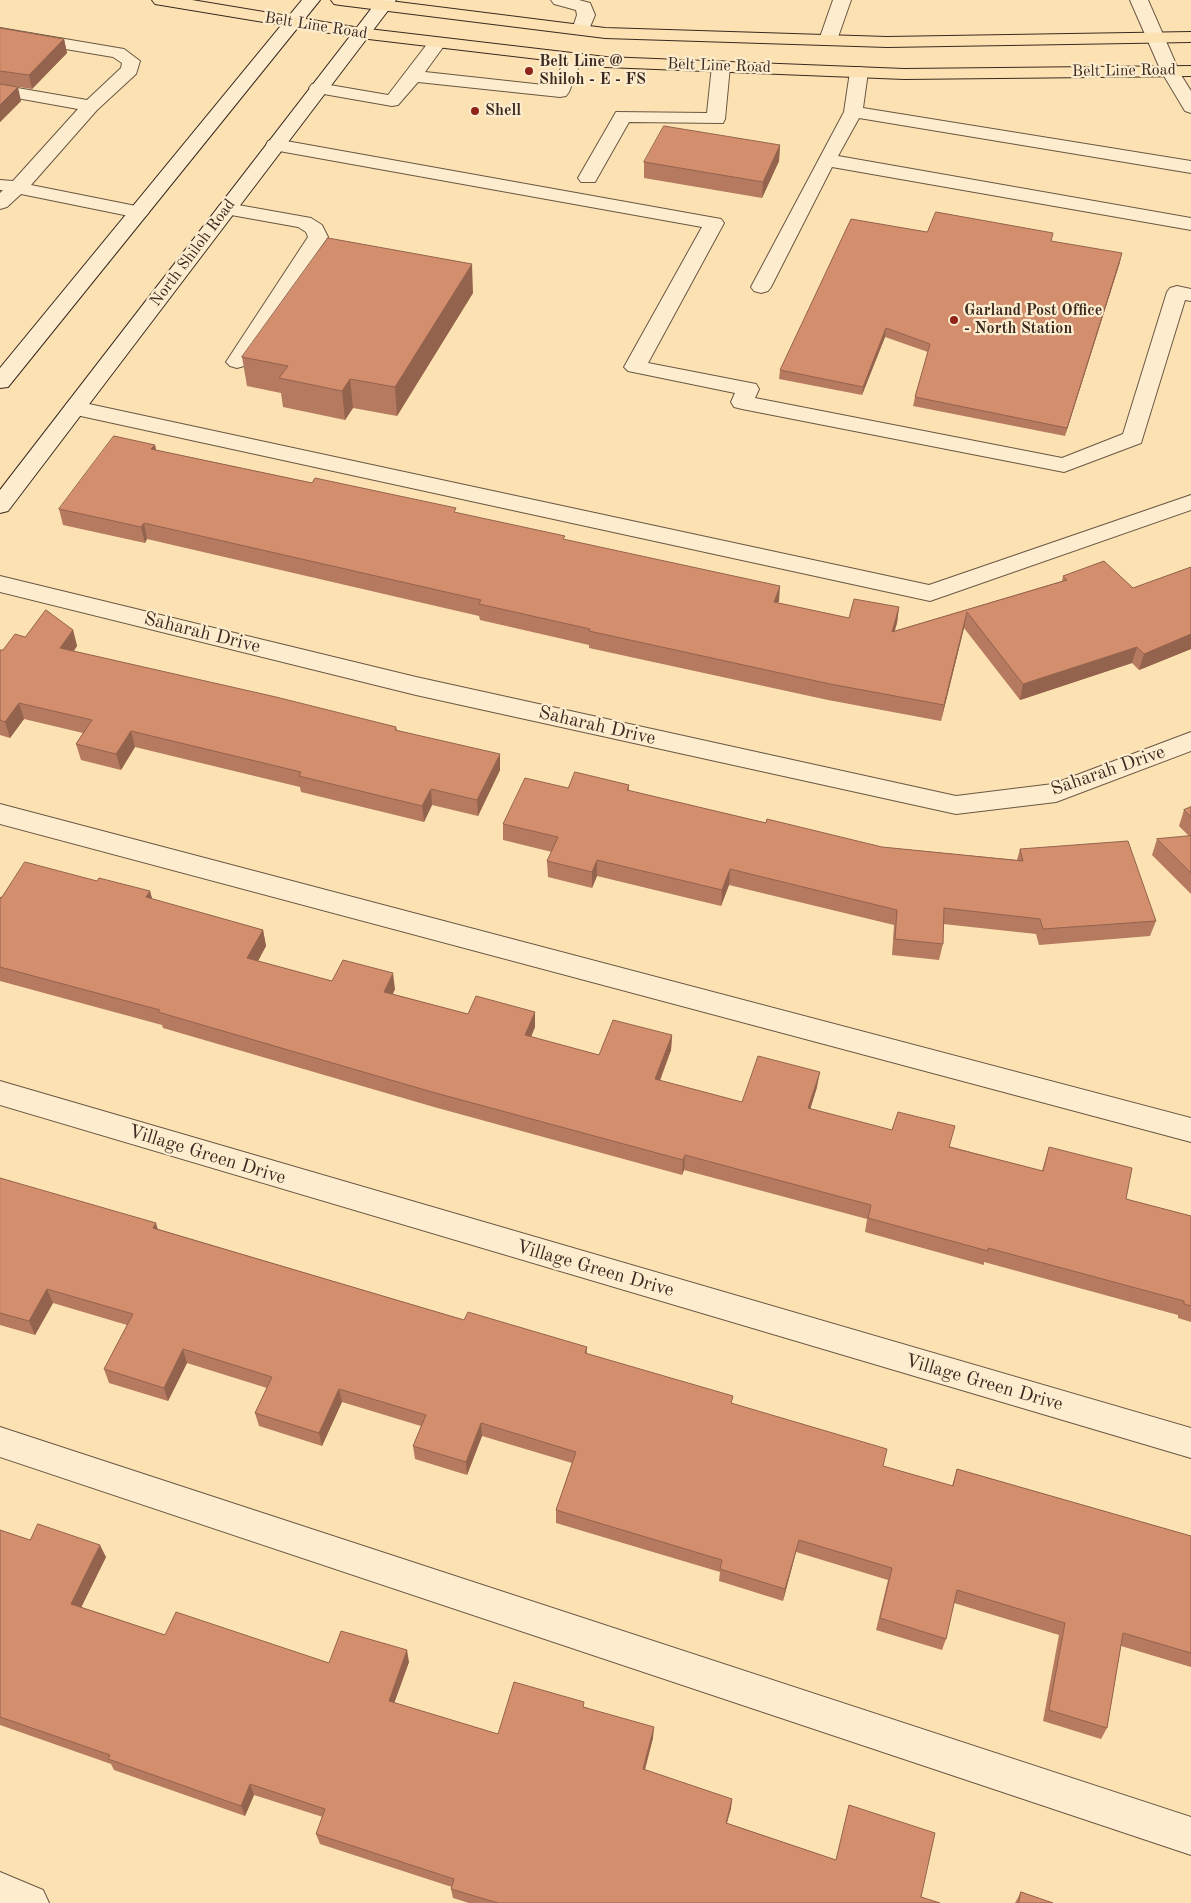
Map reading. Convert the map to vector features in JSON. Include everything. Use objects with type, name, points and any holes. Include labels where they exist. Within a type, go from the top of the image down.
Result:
[{"type":"main road","name":"Belt Line Road","points":[[162,0],[360,33],[573,58],[913,74],[1191,71]]},
{"type":"main road","name":"Belt Line Road","points":[[340,0],[385,3],[581,30],[887,42],[1191,37]]},
{"type":"street","points":[[0,382],[311,0]]},
{"type":"street","points":[[560,0],[584,7],[586,15],[581,30]]},
{"type":"street","points":[[828,40],[842,0]]},
{"type":"street","points":[[1139,0],[1170,71],[1191,107]]},
{"type":"street","name":"North Shiloh Road","points":[[0,506],[360,33],[385,3]]},
{"type":"street","points":[[0,33],[118,53],[131,61],[130,70],[9,186],[0,203]]},
{"type":"street","points":[[318,88],[392,101],[437,43]]},
{"type":"street","points":[[413,76],[560,92],[573,58]]},
{"type":"street","points":[[588,178],[623,116],[716,119],[721,66]]},
{"type":"street","points":[[761,288],[826,160],[853,112],[859,72]]},
{"type":"street","points":[[0,90],[91,106]]},
{"type":"street","points":[[853,112],[1191,168]]},
{"type":"street","points":[[275,145],[714,223],[635,367],[748,389],[742,402],[1064,465],[1133,438],[1177,292],[1191,295]]},
{"type":"street","points":[[826,160],[1191,224]]},
{"type":"street","points":[[9,186],[139,212]]},
{"type":"street","points":[[227,209],[304,222],[315,229],[318,236],[238,362]]},
{"type":"street","points":[[75,408],[930,593],[1191,502]]},
{"type":"street","name":"Saharah Drive","points":[[0,584],[416,686],[956,805],[1056,793],[1191,741]]},
{"type":"street","points":[[0,814],[1191,1130]]},
{"type":"street","name":"Village Green Drive","points":[[0,1093],[1191,1443]]},
{"type":"street","points":[[0,1442],[1191,1836]]},
{"type":"street","points":[[0,1892],[30,1903]]},
{"type":"building","points":[[0,28],[64,39],[29,75],[0,71]]},
{"type":"building","points":[[0,84],[18,87],[0,105]]},
{"type":"building","points":[[664,126],[780,145],[763,182],[644,162]]},
{"type":"building","name":"Garland Post Office - North Station","points":[[936,212],[1053,233],[1051,241],[1122,253],[1067,428],[915,397],[930,344],[886,328],[863,387],[780,370],[851,219],[927,232]]},
{"type":"building","points":[[328,238],[472,264],[395,387],[350,379],[342,391],[279,378],[288,366],[242,357]]},
{"type":"building","points":[[114,436],[155,445],[151,449],[312,483],[315,478],[456,508],[454,512],[565,536],[563,539],[780,586],[774,602],[849,618],[854,599],[899,607],[892,632],[1067,580],[1063,576],[1104,561],[1133,588],[1191,567],[1191,634],[1144,654],[1137,647],[1023,684],[967,612],[944,705],[830,684],[589,631],[590,629],[479,604],[481,600],[144,523],[141,527],[59,509]]},
{"type":"building","points":[[46,610],[73,630],[60,648],[276,697],[396,727],[395,730],[500,754],[477,800],[431,789],[422,806],[299,776],[301,772],[131,731],[116,754],[76,744],[92,720],[19,703],[5,722],[0,720],[0,650],[3,650],[15,634],[25,637]]},
{"type":"building","points":[[575,772],[629,785],[627,790],[766,823],[767,819],[882,847],[1023,861],[1020,849],[1128,841],[1156,921],[1043,929],[1040,919],[944,908],[943,944],[895,939],[897,910],[730,869],[722,890],[597,860],[592,872],[547,861],[558,837],[503,824],[525,778],[568,788]]},
{"type":"building","points":[[1191,807],[1191,817],[1184,810]]},
{"type":"building","points":[[1191,836],[1191,873],[1157,839]]},
{"type":"building","points":[[25,862],[97,881],[99,878],[150,891],[146,897],[263,930],[247,958],[332,981],[343,960],[393,973],[384,992],[468,1014],[476,996],[535,1012],[525,1035],[599,1055],[613,1020],[672,1035],[655,1079],[742,1102],[758,1056],[820,1072],[808,1108],[892,1130],[898,1112],[955,1126],[949,1147],[1043,1171],[1049,1147],[1132,1168],[1126,1199],[1191,1216],[1191,1306],[1184,1304],[1184,1301],[868,1218],[871,1205],[685,1155],[683,1160],[432,1092],[158,1012],[160,1010],[0,967],[0,897]]},
{"type":"building","points":[[0,1178],[156,1223],[153,1228],[464,1320],[468,1312],[587,1347],[585,1353],[733,1396],[731,1403],[887,1449],[883,1466],[953,1486],[957,1469],[1191,1536],[1191,1653],[1123,1633],[1107,1728],[1049,1710],[1065,1623],[957,1590],[946,1639],[880,1618],[892,1568],[799,1540],[785,1589],[720,1569],[722,1560],[556,1510],[576,1452],[481,1423],[466,1462],[413,1446],[426,1415],[339,1389],[319,1433],[255,1413],[272,1377],[183,1349],[164,1388],[104,1369],[133,1314],[47,1289],[29,1321],[0,1313]]},
{"type":"building","points":[[38,1524],[100,1545],[71,1604],[165,1635],[176,1612],[329,1663],[341,1631],[407,1650],[389,1701],[498,1734],[514,1682],[584,1702],[583,1707],[654,1727],[643,1769],[732,1799],[726,1823],[836,1860],[849,1805],[935,1833],[921,1897],[940,1903],[498,1903],[451,1889],[454,1879],[316,1834],[325,1809],[250,1784],[241,1806],[108,1759],[110,1755],[0,1717],[0,1530],[30,1540]]},
{"type":"building","points":[[1021,1892],[1053,1903],[1019,1903]]},
{"type":"place","name":"Belt Line @ Shiloh - E - FS","points":[[529,71]]},
{"type":"place","name":"Shell","points":[[475,111]]},
{"type":"place","name":"Garland Post Office - North Station","points":[[954,320]]}]
